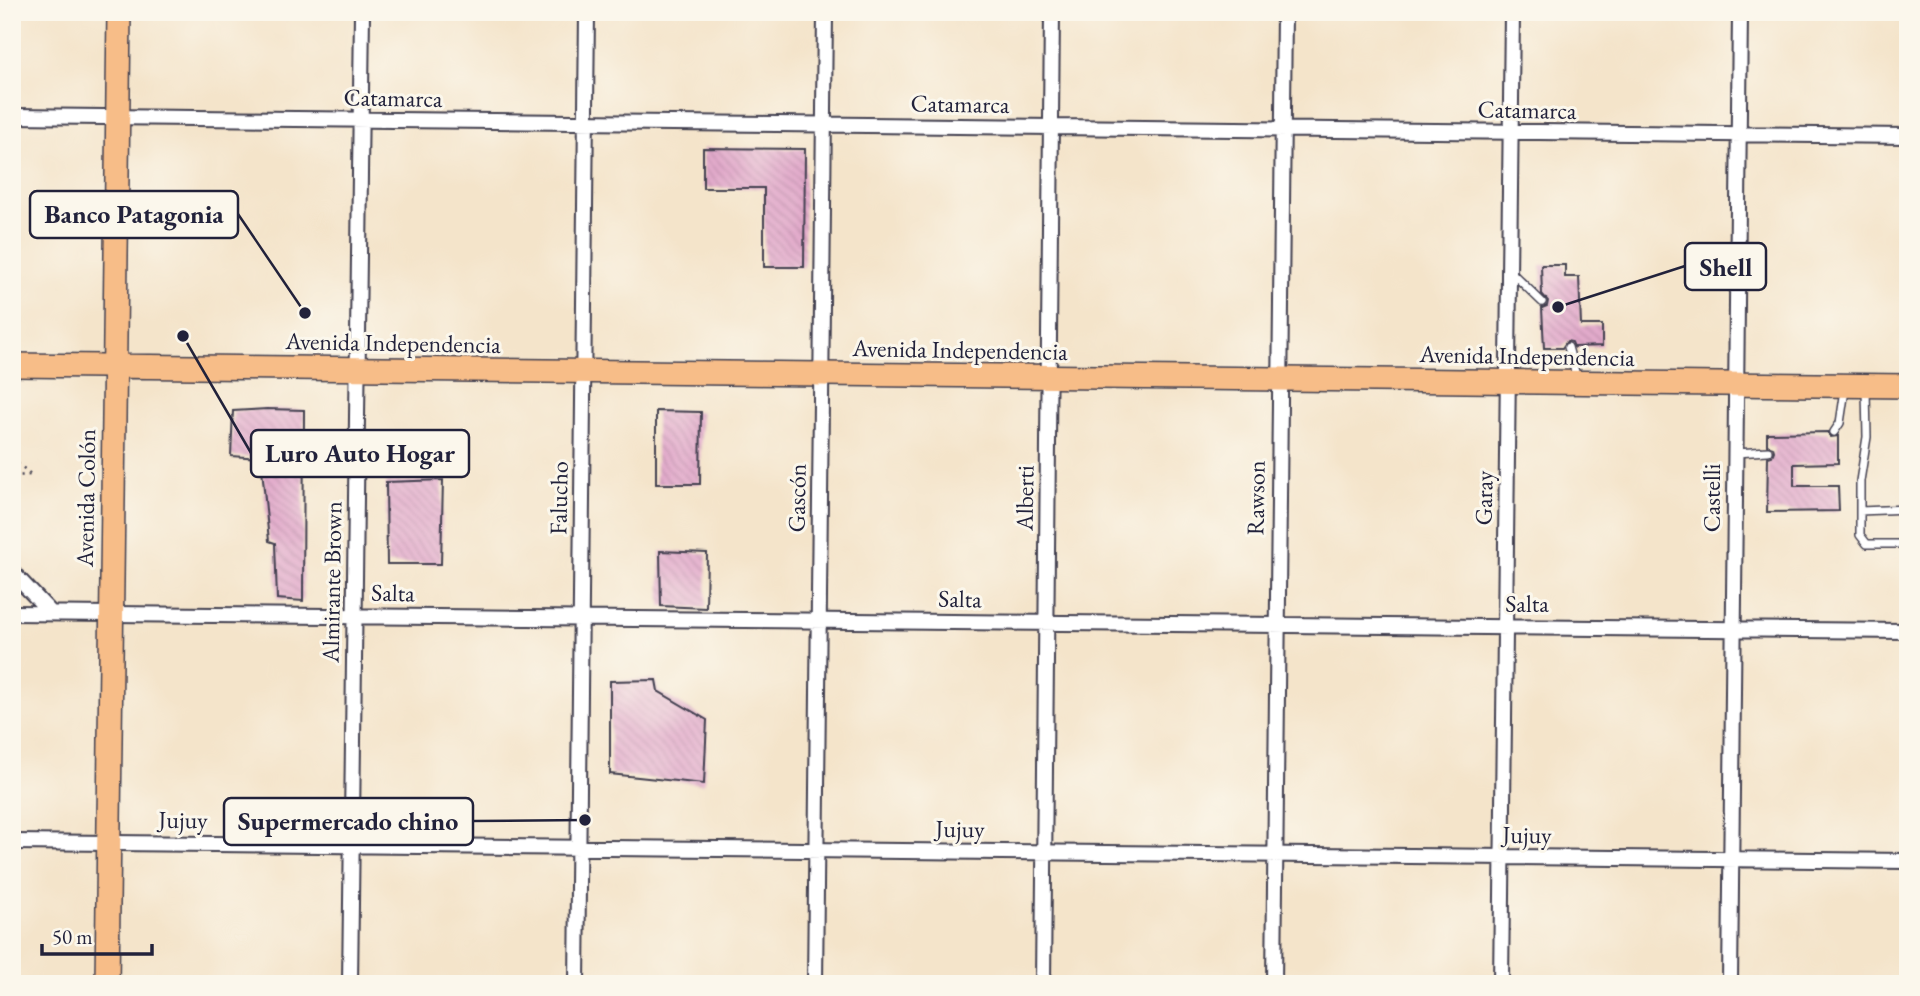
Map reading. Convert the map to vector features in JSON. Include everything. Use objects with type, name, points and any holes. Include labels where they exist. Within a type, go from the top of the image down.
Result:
[{"type":"main road","name":"Avenida Colón","points":[[107,984],[119,12]]},
{"type":"main road","name":"Avenida Independencia","points":[[14,364],[1908,386]]},
{"type":"street","name":"Almirante Brown","points":[[350,984],[362,12]]},
{"type":"street","name":"Falucho","points":[[577,984],[587,12]]},
{"type":"street","name":"Gascón","points":[[815,984],[825,12]]},
{"type":"street","name":"Alberti","points":[[1043,984],[1052,12]]},
{"type":"street","name":"Rawson","points":[[1274,984],[1284,12]]},
{"type":"street","name":"Garay","points":[[1501,984],[1512,12]]},
{"type":"street","name":"Castelli","points":[[1730,984],[1740,12]]},
{"type":"street","name":"Catamarca","points":[[12,116],[1908,136]]},
{"type":"street","points":[[12,572],[51,613]]},
{"type":"street","name":"Salta","points":[[12,613],[1908,631]]},
{"type":"street","name":"Jujuy","points":[[12,842],[1908,861]]},
{"type":"lane","points":[[1509,270],[1542,302]]},
{"type":"lane","points":[[1568,347],[1578,383]]},
{"type":"lane","points":[[1834,432],[1856,386]]},
{"type":"lane","points":[[1856,386],[1867,437],[1860,481],[1860,534],[1867,544],[1908,544]]},
{"type":"lane","points":[[1736,453],[1768,451]]},
{"type":"lane","points":[[1860,511],[1908,509]]},
{"type":"path","points":[[12,459],[32,475],[12,475]]},
{"type":"building","points":[[703,148],[805,149],[804,267],[764,267],[764,188],[703,188]]},
{"type":"building","points":[[1541,265],[1565,265],[1565,277],[1579,277],[1581,325],[1602,325],[1602,346],[1574,347],[1572,342],[1567,341],[1562,348],[1544,348],[1542,308],[1547,306],[1548,301],[1542,294]]},
{"type":"building","points":[[304,410],[303,601],[277,599],[275,543],[269,541],[261,458],[231,456],[233,411]]},
{"type":"building","points":[[656,411],[701,412],[700,484],[656,484]]},
{"type":"building","points":[[1828,432],[1831,437],[1838,436],[1838,463],[1794,464],[1794,486],[1838,486],[1839,511],[1767,512],[1768,457],[1772,456],[1774,451],[1773,447],[1767,445],[1767,433]]},
{"type":"building","points":[[443,480],[441,564],[387,564],[386,482]]},
{"type":"building","points":[[660,551],[707,553],[706,608],[661,606]]},
{"type":"building","points":[[656,680],[658,691],[707,720],[704,784],[610,774],[610,681]]},
{"type":"place","name":"Shell","points":[[1558,307]]},
{"type":"place","name":"Banco Patagonia","points":[[305,313]]},
{"type":"place","name":"Luro Auto Hogar","points":[[183,336]]},
{"type":"place","name":"Supermercado chino","points":[[585,820]]}]
